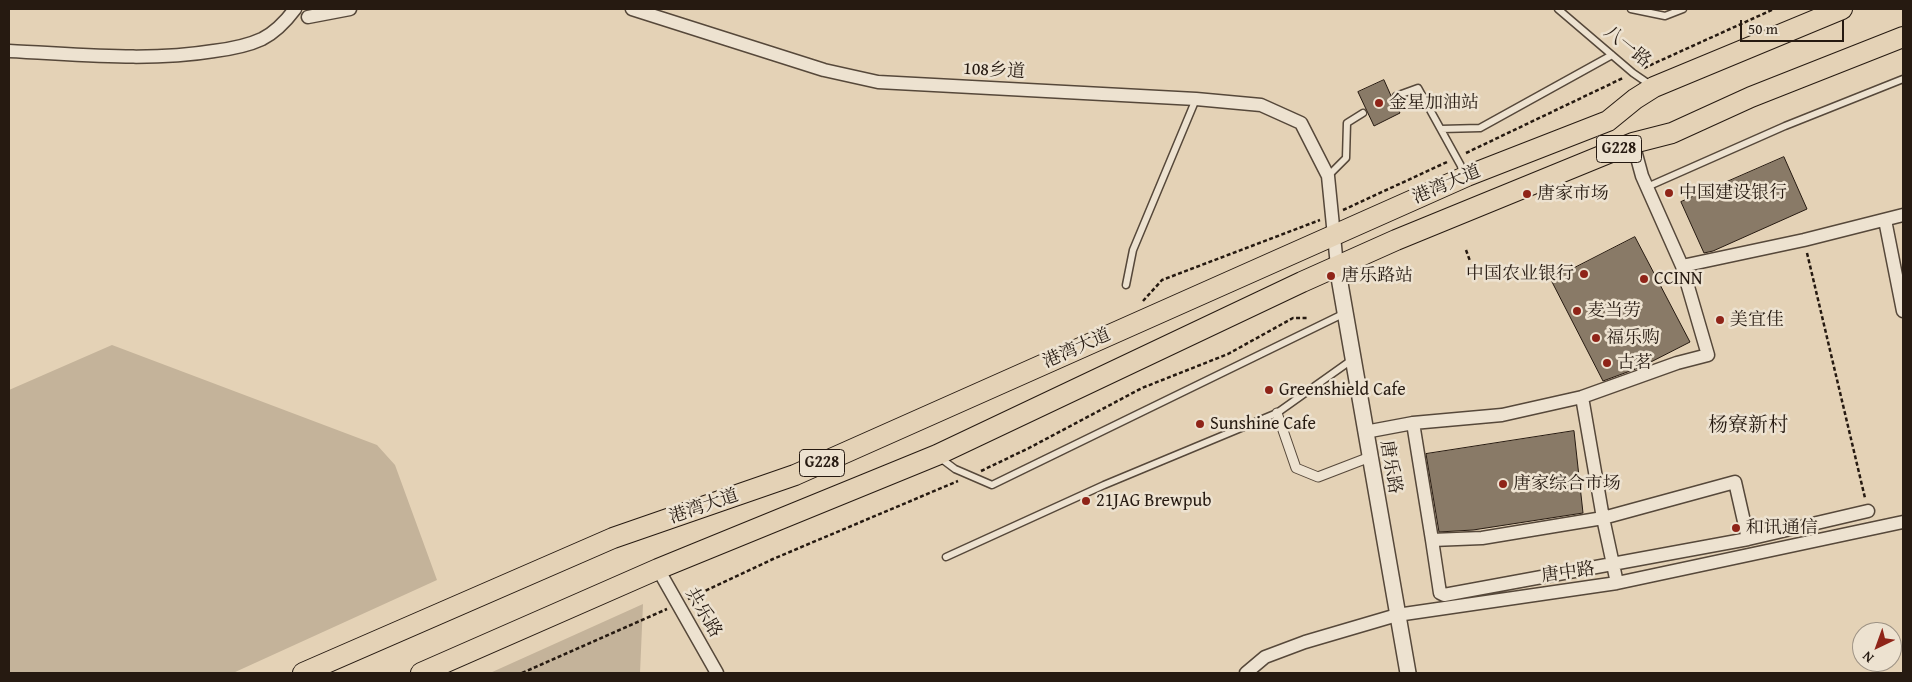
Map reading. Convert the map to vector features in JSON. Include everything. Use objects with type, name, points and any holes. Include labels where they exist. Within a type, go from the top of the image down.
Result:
[{"type":"highway","name":"港湾大道","points":[[303,673],[613,538],[795,474],[1333,225],[1608,122],[1635,99],[1654,87],[1842,9]]},
{"type":"highway","name":"港湾大道","points":[[421,673],[658,569],[936,455],[1396,240],[1633,143],[1672,133],[1750,97],[1903,37]]},
{"type":"street","points":[[9,51],[138,56],[190,55],[233,48],[261,39],[282,26],[295,9]]},
{"type":"street","points":[[308,17],[350,9]]},
{"type":"street","name":"108乡道","points":[[632,9],[824,70],[878,82],[1196,99],[1261,106],[1301,123],[1328,176]]},
{"type":"street","points":[[1365,432],[1413,423],[1502,415],[1582,397],[1677,363],[1708,355],[1682,266],[1648,187],[1633,143]]},
{"type":"street","points":[[1328,176],[1337,266]]},
{"type":"street","points":[[1682,266],[1804,240],[1903,215]]},
{"type":"street","points":[[1885,220],[1903,310]]},
{"type":"street","name":"唐乐路","points":[[1337,266],[1408,673]]},
{"type":"street","points":[[1582,397],[1616,583]]},
{"type":"street","points":[[1277,413],[1296,468],[1318,477],[1370,457]]},
{"type":"street","points":[[1413,423],[1440,593],[1444,595],[1748,539],[1868,511]]},
{"type":"street","points":[[1432,540],[1482,538],[1603,518],[1735,482],[1748,539]]},
{"type":"street","name":"唐中路","points":[[1246,673],[1265,657],[1304,642],[1397,615],[1616,583],[1903,522]]},
{"type":"street","name":"共乐路","points":[[658,569],[717,673]]},
{"type":"lane","name":"八一路","points":[[1558,9],[1633,73],[1654,87]]},
{"type":"lane","points":[[1631,9],[1665,16],[1683,9]]},
{"type":"lane","points":[[1441,129],[1480,128],[1612,55]]},
{"type":"lane","points":[[1648,187],[1785,126],[1903,79]]},
{"type":"lane","points":[[1396,96],[1418,88],[1467,176]]},
{"type":"lane","points":[[1126,285],[1133,250],[1196,99]]},
{"type":"lane","points":[[1328,176],[1346,158],[1347,123],[1363,113]]},
{"type":"lane","points":[[936,455],[955,470],[992,485],[1345,313]]},
{"type":"lane","points":[[946,557],[1104,485],[1277,413],[1353,359]]},
{"type":"path","points":[[1142,302],[1162,280],[1333,225],[1457,158],[1633,73],[1774,9]]},
{"type":"path","points":[[1804,240],[1868,511]]},
{"type":"path","points":[[1466,250],[1470,261]]},
{"type":"path","points":[[522,673],[678,604],[773,559],[970,476],[1029,448],[1142,388],[1228,354],[1293,318],[1308,318]]},
{"type":"shaded area","points":[[112,345],[377,445],[395,465],[437,580],[233,673],[9,673],[9,390]]},
{"type":"shaded area","points":[[643,604],[640,673],[490,673]]},
{"type":"building","name":"金星加油站","points":[[1384,80],[1400,113],[1374,126],[1358,92]]},
{"type":"building","points":[[1784,157],[1807,209],[1713,251],[1704,253],[1681,202]]},
{"type":"building","points":[[1635,237],[1690,342],[1641,367],[1603,381],[1551,280]]},
{"type":"building","name":"唐家综合市场","points":[[1574,431],[1583,513],[1473,530],[1439,532],[1426,454]]},
{"type":"place","name":"金星加油站","points":[[1379,103]]},
{"type":"place","name":"中国建设银行","points":[[1669,193]]},
{"type":"place","name":"唐家市场","points":[[1527,194]]},
{"type":"place","name":"中国农业银行","points":[[1584,274]]},
{"type":"place","name":"唐乐路站","points":[[1331,276]]},
{"type":"place","name":"CCINN","points":[[1644,279]]},
{"type":"place","name":"麦当劳","points":[[1577,311]]},
{"type":"place","name":"美宜佳","points":[[1720,320]]},
{"type":"place","name":"福乐购","points":[[1596,338]]},
{"type":"place","name":"古茗","points":[[1607,363]]},
{"type":"place","name":"Greenshield Cafe","points":[[1269,390]]},
{"type":"place","name":"Sunshine Cafe","points":[[1200,424]]},
{"type":"place","name":"唐家综合市场","points":[[1503,484]]},
{"type":"place","name":"21JAG Brewpub","points":[[1086,501]]},
{"type":"place","name":"和讯通信","points":[[1736,528]]},
{"type":"district","name":"杨寮新村","points":[[1748,426]]}]
